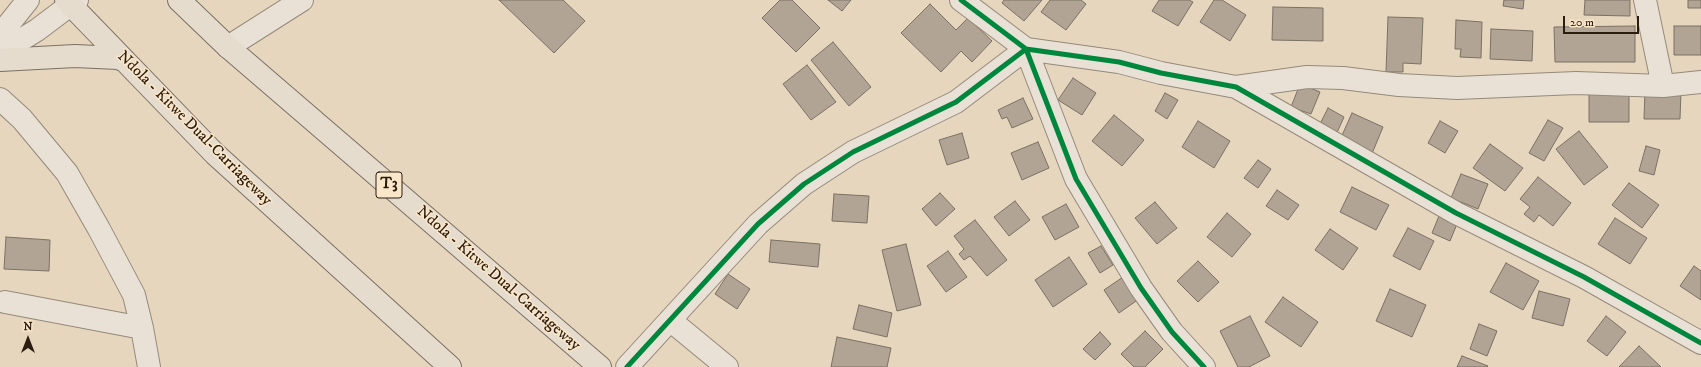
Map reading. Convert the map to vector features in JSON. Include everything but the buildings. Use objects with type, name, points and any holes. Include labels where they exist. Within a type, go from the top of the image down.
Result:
[{"type":"highway","name":"Ndola - Kitwe Dual-Carriageway","points":[[179,0],[228,46],[600,367]]},
{"type":"highway","name":"Ndola - Kitwe Dual-Carriageway","points":[[72,2],[125,61],[215,154],[450,367]]},
{"type":"highway","points":[[0,60],[75,56],[118,58],[125,61]]},
{"type":"street","points":[[0,36],[28,0]]},
{"type":"street","points":[[228,46],[302,0]]},
{"type":"street","points":[[961,0],[1026,49],[1119,62],[1161,73],[1236,87],[1307,77],[1343,78],[1399,85],[1457,88],[1576,83],[1663,86],[1701,82]]},
{"type":"street","points":[[1645,0],[1663,86]]},
{"type":"street","points":[[0,53],[37,30],[72,2]]},
{"type":"street","points":[[627,367],[758,224],[804,184],[853,152],[956,102],[1026,49]]},
{"type":"street","points":[[1026,49],[1076,179],[1140,288],[1172,332],[1204,367]]},
{"type":"street","points":[[1236,87],[1456,214],[1584,277],[1701,343]]},
{"type":"street","points":[[0,99],[22,119],[67,173],[134,295],[149,367]]},
{"type":"street","points":[[5,302],[142,328]]},
{"type":"street","points":[[670,320],[727,367]]},
{"type":"cycle path","points":[[627,367],[758,224],[804,184],[853,152],[956,102],[1026,49],[961,0]]},
{"type":"cycle path","points":[[1204,367],[1172,332],[1141,288],[1076,179],[1026,49],[1119,62],[1161,73],[1236,87],[1456,213],[1584,277],[1701,343]]}]
